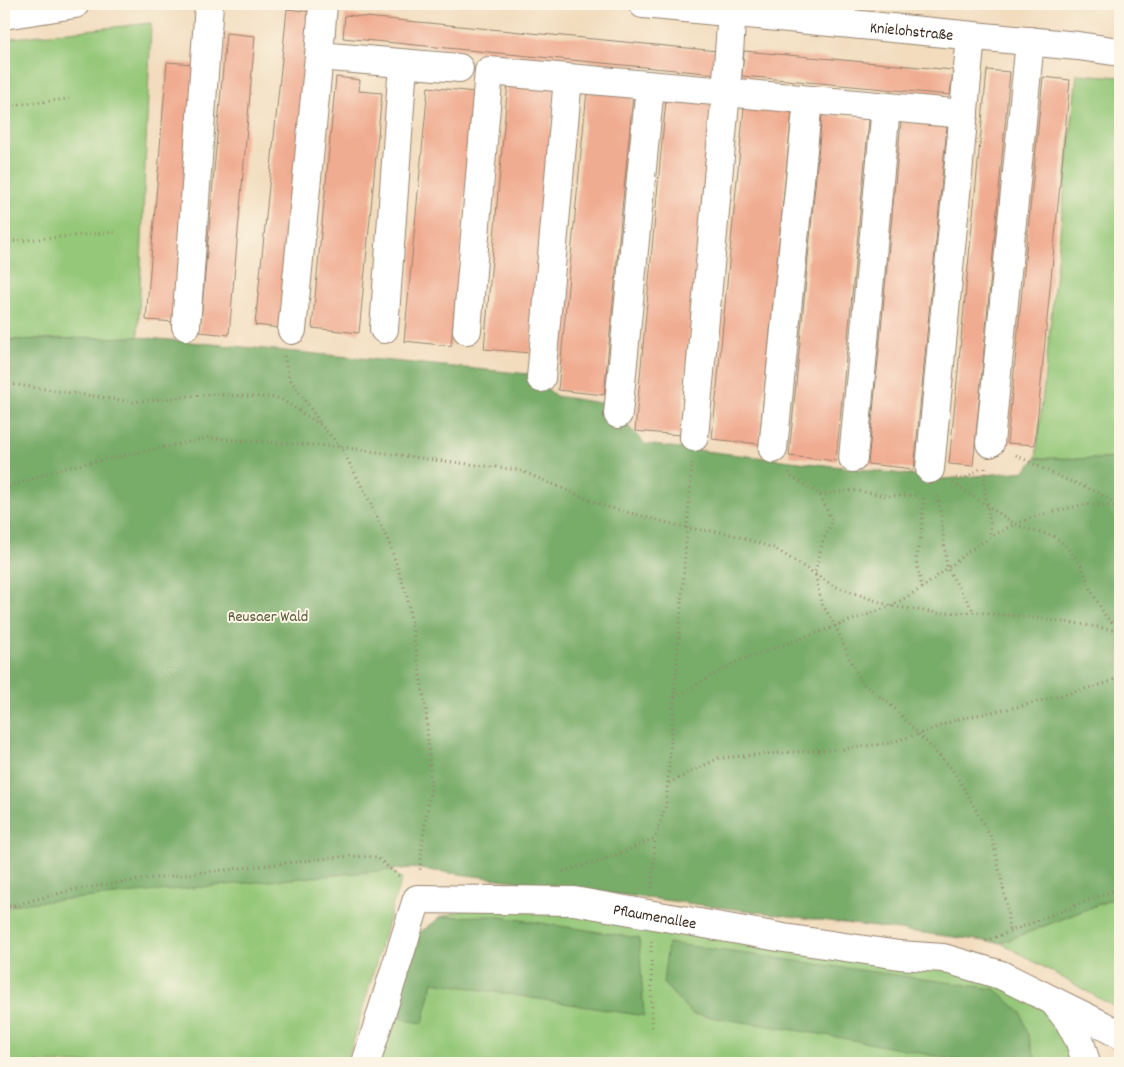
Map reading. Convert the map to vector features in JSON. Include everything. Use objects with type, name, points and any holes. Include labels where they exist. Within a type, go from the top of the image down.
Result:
[{"type":"street","points":[[4,15],[75,4]]},
{"type":"street","points":[[186,326],[209,4]]},
{"type":"street","points":[[292,330],[324,4]]},
{"type":"street","name":"Knielohstraße","points":[[643,4],[743,10],[1120,52]]},
{"type":"street","points":[[694,437],[726,92],[743,10]]},
{"type":"street","points":[[937,473],[971,36]]},
{"type":"street","points":[[990,443],[1030,41]]},
{"type":"street","points":[[319,56],[458,68]]},
{"type":"street","points":[[384,329],[403,64]]},
{"type":"street","points":[[467,330],[489,71],[964,114]]},
{"type":"street","points":[[541,378],[568,78]]},
{"type":"street","points":[[618,414],[650,86]]},
{"type":"street","points":[[773,449],[808,100]]},
{"type":"street","points":[[853,458],[886,107]]},
{"type":"street","points":[[366,1063],[418,899]]},
{"type":"street","name":"Pflaumenallee","points":[[418,899],[574,901],[784,938],[898,954],[943,958],[1001,975],[1102,1024],[1120,1035]]},
{"type":"street","name":"Pflaumenallee","points":[[1054,1002],[1069,1021],[1080,1042],[1086,1063]]},
{"type":"path","points":[[4,106],[69,99]]},
{"type":"path","points":[[4,242],[116,232]]},
{"type":"path","points":[[292,330],[283,352],[289,378],[321,425],[341,447],[390,545],[407,596],[426,710],[431,787],[418,899]]},
{"type":"path","points":[[4,383],[133,402],[212,394],[279,398],[321,425]]},
{"type":"path","points":[[560,872],[602,861],[655,838],[666,805],[694,437]]},
{"type":"path","points":[[4,489],[59,468],[208,438],[341,447],[519,470],[604,506],[688,528],[727,533],[774,548],[834,586],[891,606],[938,613],[974,612],[1120,630]]},
{"type":"path","points":[[990,443],[1060,477],[1097,492],[1120,507]]},
{"type":"path","points":[[773,449],[791,476],[820,495],[832,522],[822,543],[815,573],[821,602],[836,627],[862,683],[890,704],[952,769],[992,841],[1007,906],[1009,932]]},
{"type":"path","points":[[937,473],[964,478],[985,467],[984,486],[990,523],[990,538]]},
{"type":"path","points":[[937,473],[1015,524],[1032,531],[1052,535],[1065,545],[1082,567],[1092,592],[1106,617],[1120,630]]},
{"type":"path","points":[[937,473],[947,568],[974,612]]},
{"type":"path","points":[[820,495],[853,490],[888,496],[924,495],[921,536],[916,559],[922,588]]},
{"type":"path","points":[[675,698],[736,662],[891,606],[922,588],[972,549],[1015,524],[1064,509],[1088,504],[1120,507]]},
{"type":"path","points":[[668,783],[719,758],[778,752],[843,749],[889,743],[958,719],[1022,706],[1107,683],[1120,676]]},
{"type":"path","points":[[4,908],[81,888],[348,856],[376,857],[402,879],[418,899]]},
{"type":"path","points":[[984,942],[1120,888]]},
{"type":"green space","points":[[151,23],[138,337],[4,340],[4,39]]},
{"type":"green space","points":[[1077,74],[1120,77],[1120,459],[1036,458]]},
{"type":"green space","name":"Reusaer Wald","points":[[138,337],[529,374],[556,396],[607,404],[645,444],[945,479],[1025,471],[1036,458],[1120,459],[1120,896],[1001,943],[412,868],[4,905],[4,340]]},
{"type":"green space","points":[[376,857],[402,879],[347,1063],[4,1063],[4,908],[72,890]]},
{"type":"green space","points":[[1120,896],[1120,1010],[1001,943]]},
{"type":"green space","points":[[497,899],[943,958],[1048,1007],[1076,1063],[379,1063],[417,935],[441,917]]},
{"type":"green space","points":[[494,916],[639,938],[644,1016],[433,982],[423,1023],[409,1021],[394,1014],[417,935],[441,917]]},
{"type":"green space","points":[[668,943],[995,989],[1021,1012],[1037,1063],[972,1063],[826,1035],[692,1014],[663,983]]},
{"type":"building","points":[[287,9],[311,12],[279,328],[255,325]]},
{"type":"building","points":[[345,15],[718,51],[716,74],[343,38]]},
{"type":"building","points":[[226,33],[255,36],[229,335],[200,332]]},
{"type":"building","points":[[744,51],[953,70],[950,95],[742,76]]},
{"type":"building","points":[[167,62],[194,64],[175,322],[146,320]]},
{"type":"building","points":[[987,70],[1010,72],[973,466],[949,464]]},
{"type":"building","points":[[336,77],[360,80],[359,91],[382,93],[359,333],[312,328]]},
{"type":"building","points":[[1043,77],[1070,80],[1035,445],[1007,443]]},
{"type":"building","points":[[508,82],[555,86],[530,353],[484,349]]},
{"type":"building","points":[[428,87],[475,92],[451,346],[404,341]]},
{"type":"building","points":[[587,91],[633,95],[604,395],[558,390]]},
{"type":"building","points":[[666,99],[711,103],[680,435],[635,431]]},
{"type":"building","points":[[744,107],[792,111],[759,444],[712,439]]},
{"type":"building","points":[[822,114],[869,119],[836,461],[789,456]]},
{"type":"building","points":[[901,122],[947,126],[914,469],[868,464]]}]
